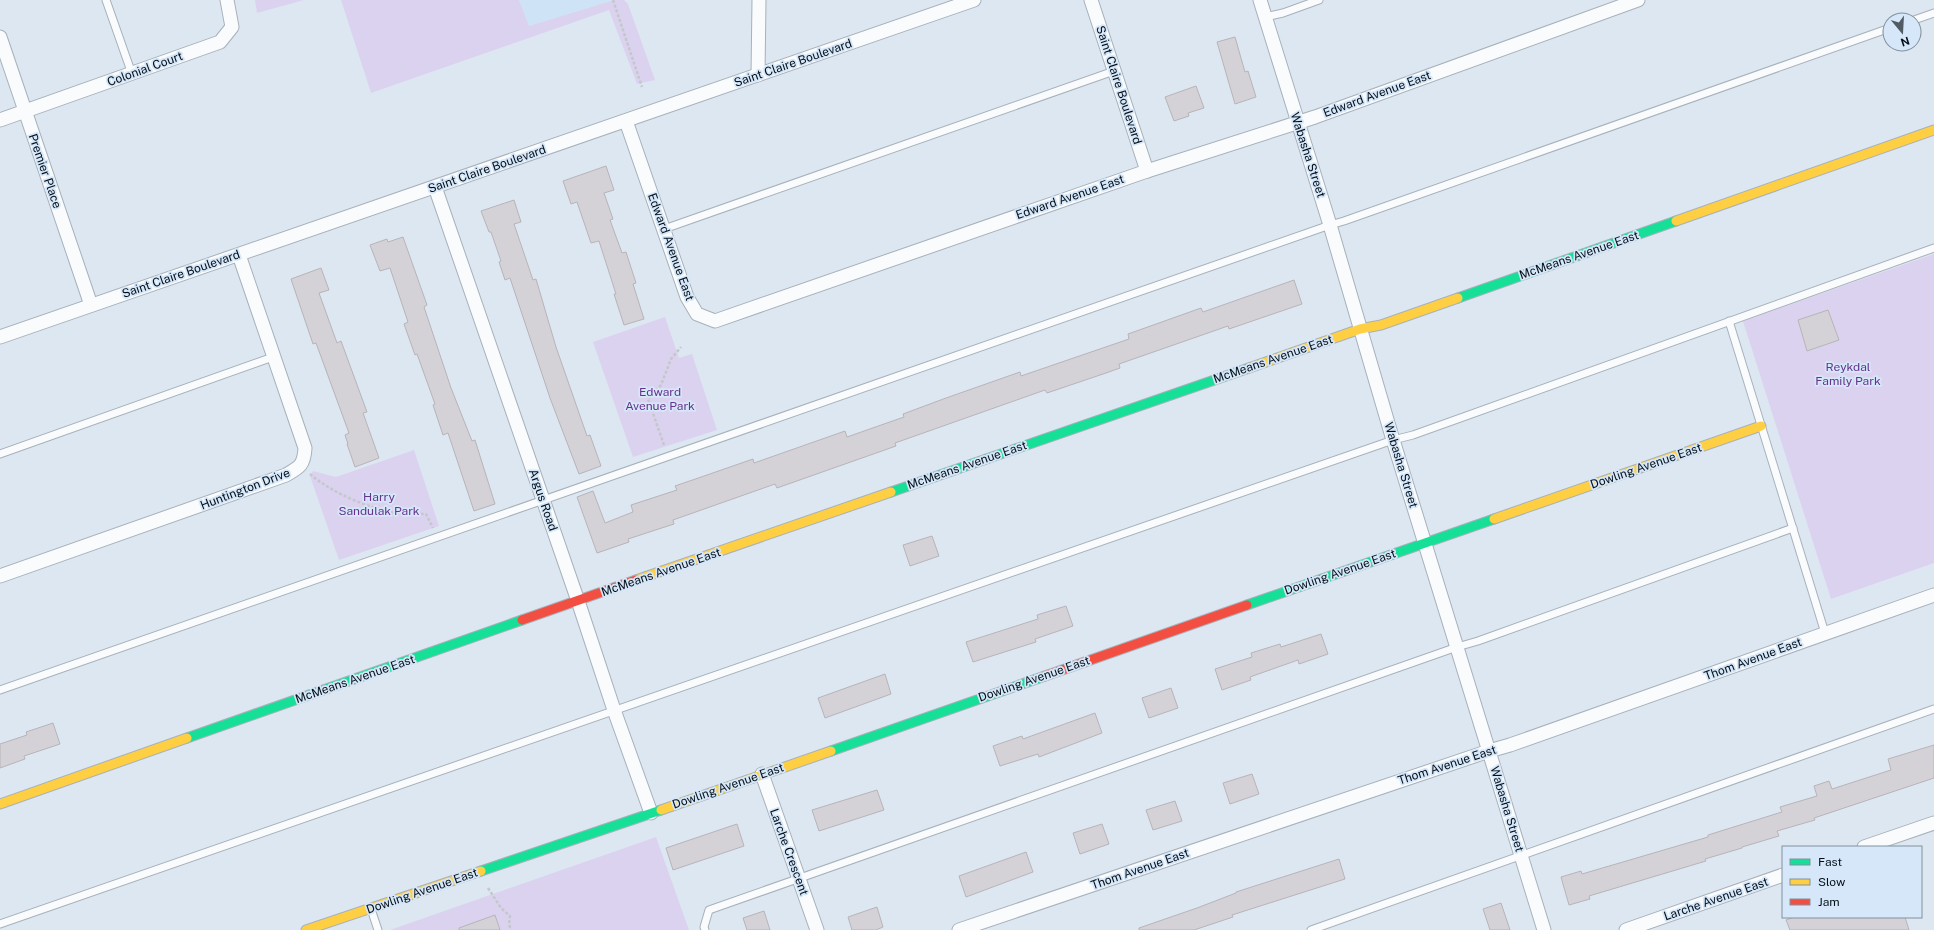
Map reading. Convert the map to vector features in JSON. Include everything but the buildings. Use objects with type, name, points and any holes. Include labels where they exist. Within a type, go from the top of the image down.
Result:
[{"type":"street","name":"Colonial Court","points":[[0,120],[220,42],[232,27],[227,0]]},
{"type":"street","points":[[758,74],[759,0]]},
{"type":"street","name":"Saint Claire Boulevard","points":[[0,337],[974,0]]},
{"type":"street","name":"Saint Claire Boulevard","points":[[1091,0],[1146,170]]},
{"type":"street","name":"Wabasha Street","points":[[1260,0],[1330,225],[1424,542],[1544,930]]},
{"type":"street","name":"Edward Avenue East","points":[[626,121],[687,297],[698,314],[715,321],[1146,170],[1315,117],[1638,0]]},
{"type":"street","name":"Premier Place","points":[[0,37],[91,305]]},
{"type":"street","name":"McMeans Avenue East","points":[[0,804],[1360,329],[1389,323],[1934,130]]},
{"type":"street","name":"Argus Road","points":[[435,187],[578,601],[614,710],[652,813]]},
{"type":"street","name":"Huntington Drive","points":[[0,576],[286,475],[300,466],[305,459],[305,448],[239,255]]},
{"type":"street","name":"Dowling Avenue East","points":[[306,930],[652,813],[1424,542],[1445,537],[1761,426]]},
{"type":"street","name":"Thom Avenue East","points":[[959,930],[1510,745],[1934,595]]},
{"type":"street","name":"Larche Crescent","points":[[762,774],[817,930]]},
{"type":"street","points":[[1867,846],[1934,823]]},
{"type":"street","name":"Larche Avenue East","points":[[1626,930],[1782,875]]},
{"type":"lane","points":[[106,0],[132,74]]},
{"type":"lane","points":[[1265,17],[1283,13],[1319,0]]},
{"type":"lane","points":[[1922,17],[1934,13]]},
{"type":"lane","points":[[0,690],[1344,221],[1882,31]]},
{"type":"lane","points":[[664,229],[1114,71]]},
{"type":"lane","points":[[0,924],[1393,440],[1413,435],[1934,248]]},
{"type":"lane","points":[[1729,321],[1825,633]]},
{"type":"lane","points":[[0,454],[273,357]]},
{"type":"lane","points":[[705,930],[704,927],[709,910],[1457,647],[1478,641],[1792,528]]},
{"type":"lane","points":[[1311,930],[1521,855],[1541,850],[1934,709]]},
{"type":"lane","points":[[371,908],[378,930]]},
{"type":"path","points":[[613,0],[642,87]]},
{"type":"path","points":[[668,456],[648,399],[661,385],[671,359],[681,347]]},
{"type":"path","points":[[300,466],[325,487],[356,500],[395,513],[426,514],[438,536]]},
{"type":"path","points":[[488,888],[501,908],[510,916],[509,924],[512,930]]},
{"type":"shaded area","points":[[519,0],[614,0],[529,26]]},
{"type":"green space","points":[[255,0],[304,0],[257,13]]},
{"type":"green space","points":[[341,0],[519,0],[529,26],[614,0],[624,0],[628,4],[655,80],[637,84],[609,10],[371,93]]},
{"type":"green space","name":"Reykdal Family Park","points":[[1934,254],[1934,563],[1831,599],[1743,321]]},
{"type":"green space","name":"Edward Avenue Park","points":[[665,317],[679,358],[692,354],[717,430],[633,457],[593,342]]},
{"type":"green space","name":"Harry Sandulak Park","points":[[414,450],[439,526],[339,560],[310,476],[313,471],[336,477]]},
{"type":"green space","points":[[656,837],[689,930],[390,930]]},
{"type":"traffic: fast","points":[[1458,298],[1676,221]]},
{"type":"traffic: fast","points":[[891,492],[1249,368]]},
{"type":"traffic: fast","points":[[1247,605],[1494,519]]},
{"type":"traffic: fast","points":[[187,738],[522,620]]},
{"type":"traffic: fast","points":[[831,751],[1045,676]]},
{"type":"traffic: fast","points":[[481,871],[661,810]]},
{"type":"traffic: slow","points":[[1676,221],[1934,130]]},
{"type":"traffic: slow","points":[[1249,368],[1360,329],[1381,325],[1458,298]]},
{"type":"traffic: slow","points":[[1494,519],[1761,426]]},
{"type":"traffic: slow","points":[[636,580],[891,492]]},
{"type":"traffic: slow","points":[[0,804],[187,738]]},
{"type":"traffic: slow","points":[[661,810],[831,751]]},
{"type":"traffic: slow","points":[[306,930],[481,871]]},
{"type":"traffic: jam","points":[[522,620],[636,580]]},
{"type":"traffic: jam","points":[[1045,676],[1247,605]]}]
